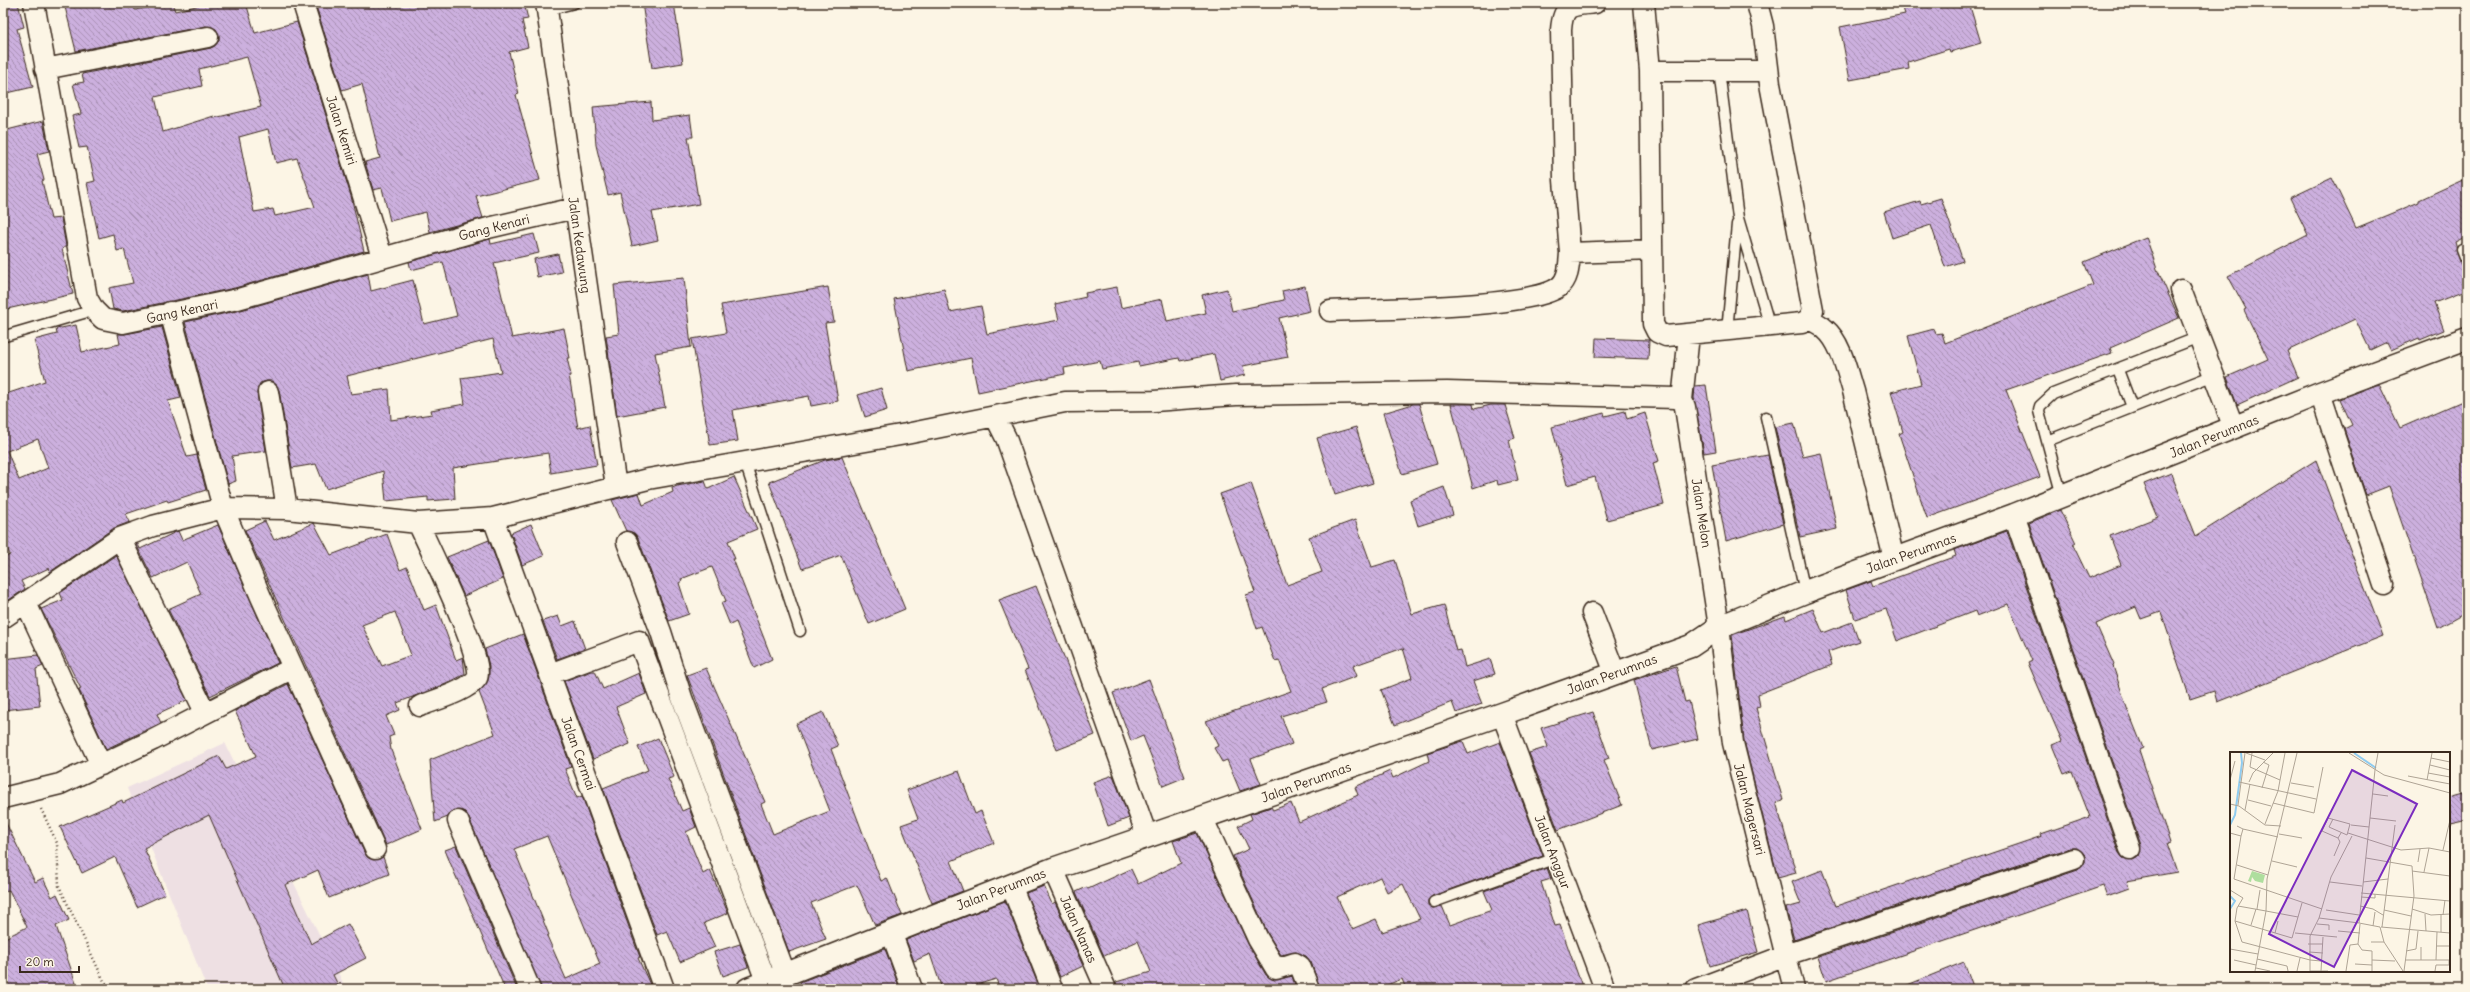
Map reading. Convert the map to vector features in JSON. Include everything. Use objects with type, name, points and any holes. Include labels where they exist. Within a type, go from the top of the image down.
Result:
[{"type":"street","points":[[34,3],[87,298],[94,310]]},
{"type":"street","name":"Jalan Kemiri","points":[[303,3],[382,257]]},
{"type":"street","points":[[1330,311],[1470,304],[1536,297],[1551,292],[1563,283],[1569,269],[1570,253],[1564,180],[1561,22],[1564,11],[1568,8],[1595,3]]},
{"type":"street","points":[[1644,3],[1650,71],[1652,324],[1657,332],[1666,336],[1802,324],[1809,319],[1813,310],[1768,71],[1763,26],[1756,3]]},
{"type":"street","name":"Jalan Kedawung","points":[[546,6],[616,488]]},
{"type":"street","points":[[46,69],[208,37]]},
{"type":"street","points":[[1650,71],[1768,71]]},
{"type":"street","name":"Gang Kenari","points":[[94,310],[103,319],[123,323],[238,299],[488,228],[575,208]]},
{"type":"street","points":[[1570,253],[1652,250]]},
{"type":"street","points":[[2181,290],[2234,428]]},
{"type":"street","points":[[170,312],[223,508],[293,668],[375,849]]},
{"type":"street","points":[[1809,319],[1826,329],[1836,344],[1846,368],[1853,390],[1894,559]]},
{"type":"street","points":[[3,618],[120,538],[153,526],[223,508],[287,509],[418,523],[493,518],[648,479],[1065,402],[1154,401],[1236,395],[1447,392],[1676,398],[1682,400],[1689,335]]},
{"type":"street","name":"Jalan Perumnas","points":[[766,981],[1053,869],[1502,714],[1691,646],[1719,627],[1805,592],[2014,515],[2320,393],[2467,338]]},
{"type":"street","points":[[268,392],[287,509]]},
{"type":"street","points":[[2320,393],[2384,585]]},
{"type":"street","name":"Jalan Melon","points":[[1682,400],[1685,407],[1719,627]]},
{"type":"street","points":[[995,416],[1006,438],[1147,836]]},
{"type":"street","points":[[2014,515],[2130,849]]},
{"type":"street","name":"Jalan Cermai","points":[[493,518],[664,989]]},
{"type":"street","points":[[418,523],[464,627],[479,673],[478,678],[467,686],[420,706]]},
{"type":"street","points":[[120,538],[205,712]]},
{"type":"street","points":[[628,542],[661,632],[682,698],[766,981]]},
{"type":"street","points":[[26,603],[101,765]]},
{"type":"street","points":[[1592,613],[1615,673]]},
{"type":"street","name":"Jalan Magersari","points":[[1719,627],[1733,743],[1794,989]]},
{"type":"street","points":[[550,674],[638,641],[766,981]]},
{"type":"street","points":[[3,798],[60,784],[101,765],[293,668]]},
{"type":"street","name":"Jalan Anggur","points":[[1502,714],[1605,989]]},
{"type":"street","points":[[1203,818],[1258,939],[1276,969],[1294,963],[1300,966],[1309,989]]},
{"type":"street","points":[[458,822],[530,989]]},
{"type":"street","points":[[1696,989],[1786,955],[2074,859]]},
{"type":"street","name":"Jalan Nanas","points":[[1053,869],[1106,989]]},
{"type":"street","points":[[1011,886],[1052,989]]},
{"type":"street","points":[[891,932],[912,989]]},
{"type":"lane","points":[[546,6],[574,3]]},
{"type":"lane","points":[[1720,71],[1738,218],[1770,327]]},
{"type":"lane","points":[[1727,331],[1738,218]]},
{"type":"lane","points":[[2462,250],[2467,263]]},
{"type":"lane","points":[[5,336],[94,310]]},
{"type":"lane","points":[[2062,496],[2039,411],[2043,403],[2053,394],[2118,370],[2199,337]]},
{"type":"lane","points":[[2118,370],[2132,407]]},
{"type":"lane","points":[[2047,441],[2214,375]]},
{"type":"lane","points":[[1766,417],[1805,592]]},
{"type":"lane","points":[[745,462],[800,631]]},
{"type":"lane","points":[[1434,902],[1556,858]]},
{"type":"path","points":[[33,791],[56,842],[59,886],[104,981],[112,989]]},
{"type":"shaded area","points":[[225,743],[346,989],[207,989],[127,788]]},
{"type":"building","points":[[3,3],[18,3],[24,27],[17,29],[33,87],[3,94]]},
{"type":"building","points":[[64,3],[133,3],[135,10],[172,3],[175,11],[209,3],[246,3],[255,33],[297,22],[351,196],[364,251],[235,288],[123,311],[113,309],[109,288],[133,283],[124,249],[117,251],[113,234],[99,238],[87,183],[95,181],[87,147],[79,148],[72,116],[81,114],[73,84],[84,82],[82,74],[211,48],[219,41],[219,35],[216,29],[206,26],[76,51]],"holes":[[[247,57],[261,107],[214,118],[214,116],[163,132],[155,97],[202,86],[199,69]],[[268,129],[276,163],[297,158],[315,207],[275,216],[273,209],[254,212],[239,137]]]},
{"type":"building","points":[[315,3],[524,3],[528,19],[522,20],[528,47],[509,52],[519,94],[516,95],[540,180],[476,196],[483,218],[430,232],[426,212],[390,221],[382,188],[373,190],[365,162],[380,158],[362,84],[342,90]]},
{"type":"building","points":[[642,3],[674,3],[683,63],[652,68]]},
{"type":"building","points":[[1901,3],[1969,3],[1981,43],[1950,52],[1949,49],[1908,62],[1909,69],[1850,80],[1840,27],[1905,14]]},
{"type":"building","points":[[651,102],[652,120],[690,115],[693,137],[688,137],[699,204],[652,212],[658,240],[632,246],[620,192],[608,195],[596,145],[593,107]]},
{"type":"building","points":[[43,121],[49,151],[37,154],[44,180],[42,181],[51,219],[61,218],[66,246],[62,249],[73,294],[3,310],[3,131]]},
{"type":"building","points":[[2332,178],[2356,228],[2419,202],[2419,200],[2467,178],[2467,236],[2455,242],[2461,265],[2467,272],[2467,290],[2434,303],[2444,330],[2420,340],[2419,338],[2391,350],[2387,342],[2370,350],[2355,319],[2287,351],[2298,377],[2237,405],[2227,377],[2268,359],[2244,310],[2246,309],[2228,276],[2308,235],[2290,198]]},
{"type":"building","points":[[1941,198],[1963,261],[1945,267],[1931,225],[1892,238],[1884,212],[1920,201],[1921,204]]},
{"type":"building","points":[[534,234],[539,253],[494,263],[512,338],[564,328],[570,358],[567,358],[571,375],[569,375],[578,428],[590,425],[597,465],[551,473],[548,453],[453,468],[455,499],[428,501],[428,497],[386,501],[383,471],[326,489],[316,464],[292,468],[279,390],[272,381],[267,381],[260,383],[257,393],[266,451],[232,456],[236,481],[228,484],[185,322],[241,310],[368,274],[371,291],[413,280],[424,324],[457,316],[443,262],[411,270],[409,262],[490,239],[491,244]],"holes":[[[493,339],[501,372],[461,378],[465,404],[431,410],[432,414],[391,420],[389,389],[351,394],[347,376]]]},
{"type":"building","points":[[2146,237],[2157,269],[2179,318],[2110,348],[2112,353],[2006,390],[2040,477],[1927,518],[1899,434],[1903,432],[1891,392],[1921,384],[1908,336],[1934,329],[1936,334],[1942,333],[1945,343],[2093,285],[2084,262]]},
{"type":"building","points":[[558,254],[562,272],[537,277],[534,259]]},
{"type":"building","points":[[684,278],[691,347],[655,353],[665,407],[617,416],[606,336],[619,334],[614,285]]},
{"type":"building","points":[[1305,286],[1310,311],[1279,318],[1288,357],[1243,366],[1245,375],[1220,381],[1214,354],[1180,361],[1179,358],[1139,366],[1138,362],[1102,369],[1100,361],[1064,368],[1065,374],[978,392],[971,358],[908,371],[894,299],[944,289],[950,312],[981,306],[987,334],[1059,320],[1055,304],[1086,297],[1085,293],[1117,287],[1121,308],[1162,299],[1167,321],[1206,313],[1202,295],[1227,289],[1232,311],[1284,300],[1282,291]]},
{"type":"building","points":[[828,287],[834,322],[825,323],[838,401],[811,406],[809,396],[733,410],[738,441],[710,445],[692,339],[726,333],[721,305]]},
{"type":"building","points":[[76,325],[82,352],[120,344],[118,334],[162,327],[181,398],[168,401],[187,457],[197,455],[206,490],[168,502],[167,500],[126,514],[130,522],[114,528],[50,572],[49,568],[21,581],[25,589],[3,604],[3,558],[10,555],[3,537],[3,395],[45,381],[34,340],[57,334],[56,329]],"holes":[[[38,439],[48,468],[19,480],[7,451]]]},
{"type":"building","points":[[1596,338],[1649,340],[1648,359],[1595,357]]},
{"type":"building","points":[[2379,384],[2400,428],[2467,399],[2467,612],[2438,628],[2389,486],[2366,495],[2344,429],[2352,425],[2340,399]]},
{"type":"building","points":[[1706,385],[1716,451],[1704,453],[1694,398],[1695,386]]},
{"type":"building","points":[[881,388],[887,410],[865,417],[858,395]]},
{"type":"building","points":[[1413,404],[1419,404],[1437,464],[1402,474],[1383,413]]},
{"type":"building","points":[[1451,404],[1473,404],[1474,409],[1491,405],[1505,405],[1515,438],[1509,440],[1518,480],[1498,485],[1497,480],[1473,488]]},
{"type":"building","points":[[1625,411],[1627,419],[1645,413],[1659,461],[1653,463],[1664,505],[1607,520],[1595,477],[1567,485],[1552,427],[1604,413],[1605,416]]},
{"type":"building","points":[[1794,423],[1803,457],[1821,453],[1837,529],[1800,537],[1775,427]]},
{"type":"building","points":[[1356,427],[1373,483],[1335,495],[1317,438]]},
{"type":"building","points":[[1768,455],[1783,524],[1726,541],[1712,465]]},
{"type":"building","points":[[842,457],[905,609],[869,624],[841,555],[802,569],[769,482],[825,460]]},
{"type":"building","points":[[2316,460],[2383,636],[2217,702],[2214,691],[2190,699],[2161,612],[2141,619],[2136,607],[2096,624],[2114,665],[2113,666],[2127,708],[2143,748],[2139,750],[2170,842],[2167,843],[2177,872],[2127,881],[2129,888],[2107,896],[2103,886],[1826,981],[1818,957],[2078,870],[2085,862],[2085,855],[2077,848],[2070,848],[1794,940],[1786,908],[1801,904],[1792,882],[1822,870],[1836,906],[2042,836],[2041,834],[2090,817],[2072,771],[2064,774],[2052,745],[2062,741],[2028,663],[2032,661],[2008,604],[1977,616],[1975,611],[1897,641],[1886,609],[1855,619],[1846,590],[1871,581],[1873,586],[1956,556],[1954,550],[2007,531],[2119,853],[2123,858],[2133,860],[2139,856],[2141,845],[2029,523],[2060,510],[2076,543],[2073,545],[2089,578],[2121,565],[2110,536],[2158,517],[2144,484],[2171,473],[2196,536]]},
{"type":"building","points":[[734,477],[757,529],[728,541],[735,559],[733,559],[772,659],[754,668],[736,622],[730,625],[721,603],[726,601],[712,567],[681,579],[682,581],[679,583],[689,614],[669,621],[638,538],[634,533],[626,531],[612,500],[639,493],[643,505],[673,492],[672,488],[677,486],[705,481],[708,489]]},
{"type":"building","points":[[1251,483],[1287,585],[1322,572],[1309,537],[1355,520],[1372,567],[1395,560],[1412,614],[1444,605],[1456,651],[1461,650],[1465,667],[1490,659],[1495,674],[1473,681],[1482,704],[1456,713],[1452,702],[1395,725],[1381,690],[1412,678],[1403,648],[1353,666],[1357,676],[1322,689],[1327,702],[1281,716],[1292,744],[1251,759],[1261,784],[1240,791],[1227,760],[1222,762],[1214,748],[1218,746],[1206,721],[1291,691],[1279,660],[1275,661],[1262,627],[1257,629],[1246,595],[1255,592],[1220,494]]},
{"type":"building","points":[[1444,487],[1453,515],[1418,526],[1410,500]]},
{"type":"building","points":[[265,521],[274,540],[314,523],[331,555],[387,534],[400,570],[407,567],[424,610],[436,605],[456,660],[463,657],[465,674],[446,684],[397,703],[400,710],[386,716],[394,735],[389,737],[391,750],[422,829],[386,845],[245,530]],"holes":[[[395,612],[411,655],[382,666],[362,625]]]},
{"type":"building","points":[[531,524],[544,556],[522,565],[511,533]]},
{"type":"building","points":[[218,525],[278,663],[210,696],[168,609],[201,594],[187,562],[153,578],[136,544],[138,544],[140,549],[178,531],[182,540]]},
{"type":"building","points":[[489,540],[503,579],[464,596],[447,557]]},
{"type":"building","points":[[116,555],[187,700],[157,714],[161,723],[106,749],[79,690],[81,689],[41,609],[63,600],[60,593]]},
{"type":"building","points":[[1036,586],[1095,735],[1057,750],[1025,670],[1028,669],[999,600]]},
{"type":"building","points":[[1813,609],[1823,633],[1852,622],[1859,641],[1828,652],[1832,665],[1758,694],[1760,707],[1756,708],[1783,800],[1776,802],[1796,873],[1778,878],[1744,741],[1732,635],[1785,616],[1786,620]]},
{"type":"building","points":[[558,616],[562,626],[575,621],[585,649],[557,659],[543,621]]},
{"type":"building","points":[[523,634],[571,767],[565,769],[577,798],[582,796],[640,957],[638,958],[652,989],[541,989],[468,816],[465,812],[454,810],[448,817],[435,822],[430,760],[495,734],[479,692],[488,679],[489,666],[485,649]],"holes":[[[547,836],[600,964],[566,979],[547,936],[549,935],[514,849]]]},
{"type":"building","points":[[38,655],[43,666],[36,669],[40,706],[3,710],[3,659]]},
{"type":"building","points":[[1676,666],[1685,702],[1689,701],[1698,739],[1652,750],[1634,680]]},
{"type":"building","points":[[706,668],[765,802],[761,804],[773,834],[830,811],[796,724],[823,712],[838,746],[831,749],[881,881],[887,878],[902,915],[875,925],[857,885],[811,903],[826,939],[789,952],[687,675]]},
{"type":"building","points":[[595,671],[603,689],[639,673],[646,694],[616,707],[630,744],[593,759],[564,681]]},
{"type":"building","points":[[1149,679],[1185,777],[1163,786],[1143,736],[1131,741],[1113,693]]},
{"type":"building","points":[[288,684],[365,854],[373,860],[383,857],[389,874],[329,898],[318,870],[285,885],[311,944],[348,924],[366,958],[333,975],[340,989],[285,989],[209,815],[144,848],[165,894],[137,907],[115,857],[82,873],[60,827],[122,800],[123,803],[219,756],[226,769],[256,756],[235,711]]},
{"type":"building","points":[[1593,712],[1609,758],[1604,760],[1622,805],[1558,830],[1529,753],[1548,747],[1541,728]]},
{"type":"building","points":[[658,738],[674,777],[668,779],[682,811],[689,808],[696,827],[686,832],[703,874],[710,870],[728,913],[704,923],[715,947],[680,962],[667,931],[657,935],[603,788],[648,770],[638,747]]},
{"type":"building","points":[[1463,741],[1468,754],[1500,742],[1543,856],[1432,896],[1428,900],[1428,905],[1433,908],[1442,906],[1450,925],[1492,910],[1484,891],[1547,868],[1551,879],[1541,882],[1555,926],[1560,925],[1583,989],[1406,989],[1402,979],[1377,989],[1320,989],[1311,962],[1306,956],[1296,952],[1281,955],[1268,934],[1233,856],[1249,849],[1238,826],[1252,819],[1250,814],[1271,807],[1273,810],[1291,803],[1299,822],[1358,795],[1355,787],[1390,771],[1393,778],[1429,761],[1427,753]],"holes":[[[1380,877],[1387,892],[1403,884],[1420,919],[1382,932],[1376,919],[1352,929],[1337,897]]]},
{"type":"building","points":[[959,771],[975,814],[981,811],[994,843],[951,861],[963,891],[932,903],[901,825],[918,819],[907,790]]},
{"type":"building","points":[[1113,775],[1129,818],[1108,826],[1093,782]]},
{"type":"building","points":[[2467,792],[2467,820],[2450,824],[2450,797]]},
{"type":"building","points":[[3,817],[35,882],[43,878],[52,897],[57,894],[69,920],[56,926],[78,989],[3,989],[3,939],[27,927],[9,890],[3,893]]},
{"type":"building","points":[[1197,833],[1248,944],[1266,975],[1275,980],[1292,976],[1295,985],[1283,989],[1264,989],[1263,984],[1248,989],[1117,989],[1116,982],[1151,972],[1138,941],[1104,956],[1076,892],[1087,887],[1088,889],[1131,869],[1138,884],[1181,863],[1173,841]]},
{"type":"building","points":[[456,846],[517,989],[505,989],[454,872],[445,850]]},
{"type":"building","points":[[1044,886],[1052,904],[1055,902],[1083,966],[1060,977],[1026,893]]},
{"type":"building","points":[[1005,901],[1039,987],[1035,989],[1000,989],[996,979],[963,989],[942,989],[930,954],[914,961],[906,940]]},
{"type":"building","points":[[1747,911],[1758,952],[1710,966],[1698,925]]},
{"type":"building","points":[[740,944],[748,967],[723,976],[714,952]]},
{"type":"building","points":[[885,949],[900,989],[802,989],[800,982]]},
{"type":"building","points":[[1964,962],[1974,989],[1900,989],[1900,988]]}]
